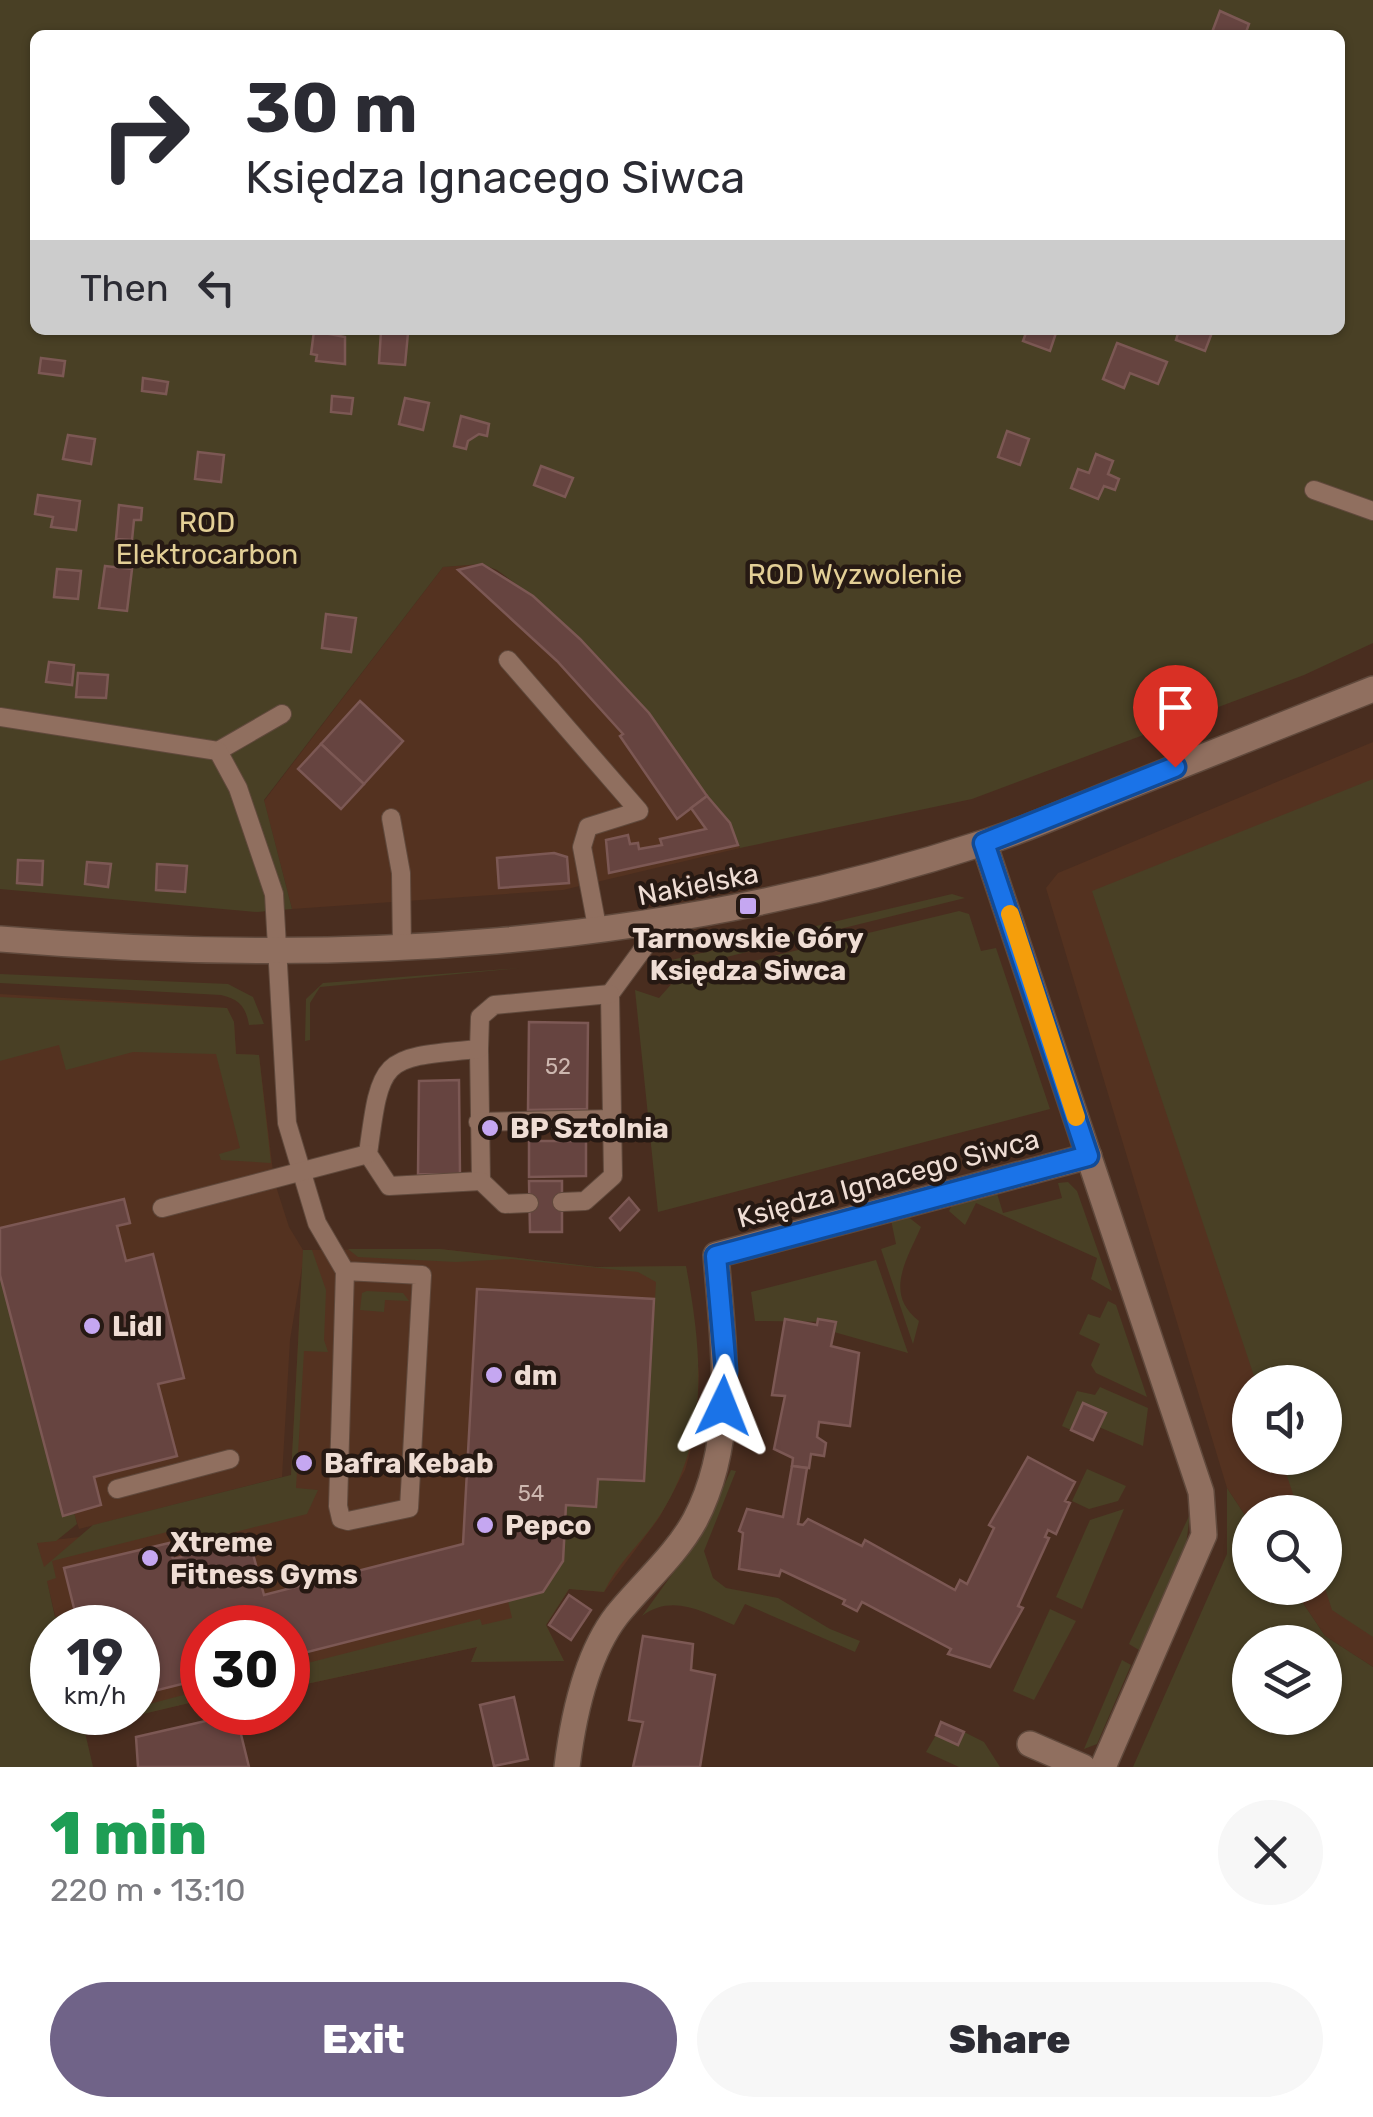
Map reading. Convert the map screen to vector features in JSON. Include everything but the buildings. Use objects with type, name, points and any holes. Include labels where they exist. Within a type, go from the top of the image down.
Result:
[{"type":"street","name":"Nakielska","points":[[0,940],[277,953],[402,950],[662,923],[846,884],[984,843],[1373,689]]},
{"type":"street","points":[[984,843],[1201,1492],[1204,1535],[1103,1767]]},
{"type":"street","name":"Księdza Ignacego Siwca","points":[[568,1767],[593,1661],[614,1620],[694,1521],[713,1470],[721,1442],[726,1370],[716,1256],[1088,1156]]},
{"type":"street","points":[[1030,1744],[1083,1767]]},
{"type":"lane","points":[[1314,490],[1373,511]]},
{"type":"lane","points":[[508,660],[639,811],[588,826],[582,847],[598,932]]},
{"type":"lane","points":[[0,717],[218,750],[282,714]]},
{"type":"lane","points":[[218,750],[238,788],[274,894],[281,1087],[300,1175],[317,1223],[346,1271],[338,1506],[341,1519],[348,1521],[409,1508],[422,1275],[346,1271]]},
{"type":"lane","points":[[390,818],[401,873],[402,950]]},
{"type":"lane","points":[[562,1202],[585,1201],[613,1176],[610,994],[662,923]]},
{"type":"lane","points":[[530,1203],[505,1204],[481,1180],[480,1017],[494,1006],[610,994]]},
{"type":"lane","points":[[478,1048],[403,1056],[387,1070],[376,1089],[368,1154],[390,1186],[481,1180]]},
{"type":"lane","points":[[478,1122],[612,1120]]},
{"type":"lane","points":[[162,1208],[300,1175],[368,1154]]},
{"type":"lane","points":[[118,1489],[230,1459]]},
{"type":"shaded area","points":[[482,564],[533,596],[649,713],[730,823],[740,848],[563,890],[292,909],[264,801],[443,567]]},
{"type":"shaded area","points":[[1373,742],[1373,1667],[1342,1647],[1342,1625],[1318,1625],[1304,1605],[1342,1605],[1342,1495],[1232,1496],[1227,1488],[1046,888],[1058,873]]},
{"type":"shaded area","points":[[0,994],[227,1008],[234,1022],[236,1054],[259,1055],[274,1180],[289,1227],[303,1250],[440,1249],[596,1267],[686,1266],[699,1374],[697,1428],[685,1470],[659,1518],[604,1592],[569,1589],[546,1625],[564,1661],[471,1662],[477,1647],[310,1683],[310,1605],[180,1605],[180,1705],[160,1710],[160,1605],[53,1605],[37,1542],[289,1512],[302,1267],[290,1340],[282,1477],[79,1529],[74,1513],[0,1517]]},
{"type":"green space","points":[[0,0],[1373,0],[1373,643],[1304,675],[972,799],[740,848],[719,811],[651,719],[580,640],[497,570],[482,564],[443,567],[264,800],[292,909],[257,912],[0,889]]},
{"type":"green space","points":[[1373,779],[1373,1637],[1332,1610],[1330,1605],[1342,1605],[1342,1495],[1293,1495],[1287,1475],[1342,1475],[1342,1365],[1250,1365],[1092,891]]},
{"type":"green space","points":[[952,894],[965,898],[682,968],[661,978],[656,974],[663,962]]},
{"type":"green space","points":[[959,911],[969,914],[981,951],[996,948],[1050,1109],[658,1212],[635,990],[659,998],[675,980]]},
{"type":"green space","points":[[521,968],[320,987],[310,1003],[310,1040],[305,1041],[306,999],[323,983]]},
{"type":"green space","points":[[0,974],[228,984],[253,997],[264,1024],[249,1025],[241,1005],[221,995],[0,983]]},
{"type":"green space","points":[[0,997],[227,1008],[234,1022],[236,1054],[259,1055],[271,1163],[221,1160],[219,1154],[240,1148],[216,1054],[133,1052],[66,1070],[59,1045],[0,1061]]},
{"type":"green space","points":[[1068,1182],[1077,1191],[1112,1291],[1091,1279],[1097,1258],[976,1203],[965,1225],[949,1211],[954,1201],[996,1190],[1003,1213],[1062,1198],[1058,1183]]},
{"type":"green space","points":[[907,1216],[921,1227],[900,1288],[908,1311],[919,1321],[913,1344],[881,1249],[896,1244],[891,1220]]},
{"type":"green space","points":[[348,1249],[440,1249],[596,1267],[686,1266],[698,1361],[695,1423],[688,1453],[662,1512],[604,1592],[569,1589],[546,1625],[564,1661],[471,1662],[477,1647],[310,1683],[310,1662],[480,1619],[482,1625],[512,1618],[508,1601],[543,1592],[563,1561],[566,1505],[598,1479],[644,1480],[656,1282],[638,1272],[511,1259],[456,1262],[358,1257]]},
{"type":"green space","points":[[303,1250],[312,1250],[326,1290],[324,1340],[328,1352],[304,1351],[296,1488],[318,1490],[307,1514],[180,1546],[175,1530],[52,1561],[56,1578],[47,1581],[52,1605],[30,1605],[30,1735],[86,1735],[93,1767],[0,1767],[0,1275],[63,1515],[74,1512],[77,1524],[56,1541],[37,1543],[44,1567],[93,1525],[291,1475]]},
{"type":"green space","points":[[876,1260],[908,1353],[834,1332],[835,1322],[755,1321],[751,1292]]},
{"type":"green space","points":[[362,1293],[403,1293],[409,1301],[385,1300],[384,1312],[360,1310]]},
{"type":"green space","points":[[1108,1301],[1116,1305],[1147,1397],[1096,1373],[1091,1365],[1100,1344],[1079,1334],[1088,1314],[1100,1318]]},
{"type":"green space","points":[[1100,1387],[1148,1408],[1143,1446],[1099,1427],[1105,1413],[1084,1403],[1071,1430],[1062,1426],[1077,1391],[1095,1395]]},
{"type":"green space","points":[[1087,1469],[1126,1486],[1118,1501],[1089,1509],[1072,1501]]},
{"type":"green space","points":[[731,1470],[736,1471],[704,1551],[713,1578],[726,1588],[778,1598],[830,1629],[860,1641],[855,1652],[745,1604],[734,1625],[700,1610],[676,1605],[653,1609],[642,1616],[704,1530]]},
{"type":"green space","points":[[1227,1488],[1232,1496],[1232,1605],[1304,1605],[1318,1625],[1232,1625],[1232,1735],[1342,1735],[1342,1647],[1373,1667],[1373,1767],[1133,1767],[1227,1554]]},
{"type":"green space","points":[[1124,1509],[1082,1609],[1056,1597],[1090,1520]]},
{"type":"green space","points":[[1190,1514],[1186,1545],[1139,1650],[1129,1644]]},
{"type":"green space","points":[[1050,1609],[1076,1621],[1034,1700],[1013,1691]]},
{"type":"green space","points":[[1122,1660],[1131,1665],[1097,1744],[1084,1749]]},
{"type":"green space","points":[[180,1696],[180,1705],[160,1710],[160,1701]]},
{"type":"green space","points":[[964,1732],[984,1742],[1000,1767],[959,1767],[926,1752],[936,1735],[957,1744]]},
{"type":"slow traffic","points":[[1010,914],[1076,1117]]},
{"type":"place","name":"Tarnowskie Góry Księdza Siwca","points":[[748,906]]},
{"type":"place","name":"BP Sztolnia","points":[[490,1128]]},
{"type":"place","name":"Lidl","points":[[92,1326]]},
{"type":"place","name":"dm","points":[[494,1375]]},
{"type":"place","name":"Bafra Kebab","points":[[304,1463]]},
{"type":"place","name":"Pepco","points":[[485,1525]]},
{"type":"place","name":"Xtreme Fitness Gyms","points":[[150,1558]]},
{"type":"route","points":[[723,1406],[726,1370],[716,1256],[1088,1156],[984,843],[1175,767]]},
{"type":"park label","name":"ROD Elektrocarbon","points":[[207,538]]},
{"type":"park label","name":"ROD Wyzwolenie","points":[[855,574]]}]
